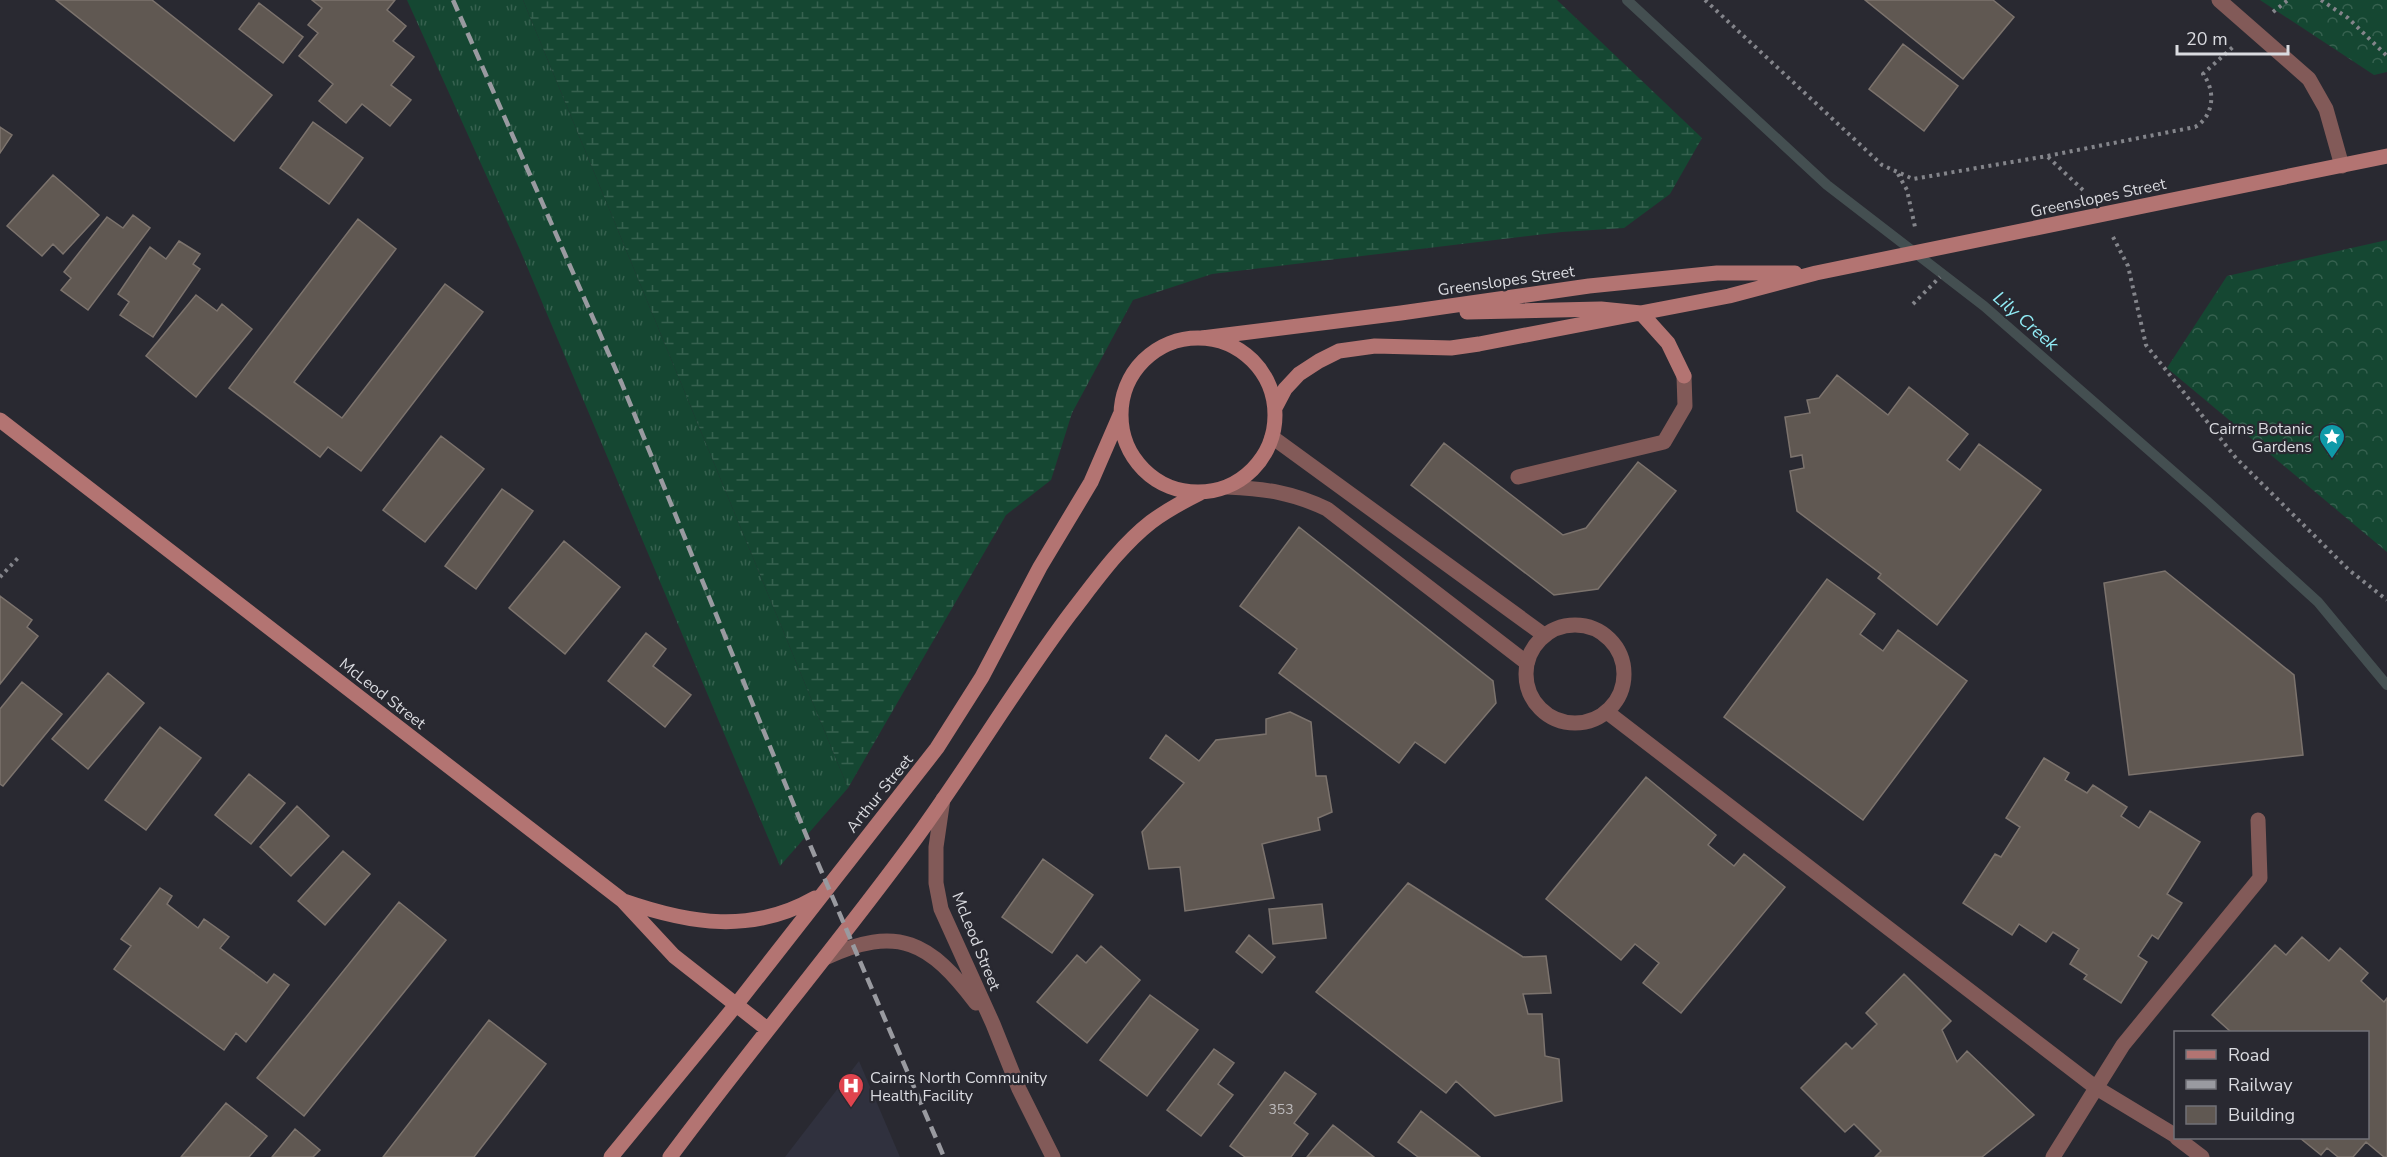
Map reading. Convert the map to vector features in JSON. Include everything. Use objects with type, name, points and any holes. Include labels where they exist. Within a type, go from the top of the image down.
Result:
[{"type":"street","points":[[2219,0],[2309,79],[2326,109],[2342,166]]},
{"type":"street","name":"Greenslopes Street","points":[[1275,408],[1285,389],[1299,375],[1339,351],[1375,345],[1451,348],[1479,344],[1730,296],[1816,273],[2387,156]]},
{"type":"street","name":"Greenslopes Street","points":[[1202,338],[1589,286],[1717,273],[1816,273]]},
{"type":"street","points":[[1401,313],[1601,309],[1641,313],[1668,343],[1684,376],[1685,406],[1664,442],[1518,477]]},
{"type":"street","points":[[1202,492],[1177,490],[1154,479],[1135,462],[1124,440],[1120,415],[1124,390],[1136,368],[1142,362],[1154,351],[1177,341],[1202,338],[1224,342],[1244,352],[1260,368],[1270,387],[1275,408],[1272,437],[1266,453],[1242,479],[1227,487]]},
{"type":"street","name":"Arthur Street","points":[[611,1157],[736,1005],[914,780],[955,721],[982,677],[1040,567],[1091,482],[1120,415]]},
{"type":"street","name":"McLeod Street","points":[[0,420],[621,900],[674,956],[767,1029]]},
{"type":"street","points":[[1272,437],[1544,635]]},
{"type":"street","points":[[669,1157],[767,1029],[847,931],[943,798],[1053,638],[1112,561],[1150,523],[1179,503],[1202,492],[1227,487],[1264,489],[1299,496],[1327,509],[1527,663]]},
{"type":"street","points":[[1576,625],[1592,628],[1608,637],[1618,650],[1624,666],[1624,683],[1618,699],[1607,712],[1593,720],[1579,724],[1563,722],[1548,716],[1537,706],[1529,693],[1525,678],[1527,663],[1533,648],[1544,635],[1559,628],[1576,625]]},
{"type":"street","points":[[1607,712],[2095,1087],[2174,1136]]},
{"type":"street","name":"McLeod Street","points":[[943,798],[936,847],[936,883],[941,909],[993,1024],[1019,1089],[1053,1157]]},
{"type":"street","points":[[2053,1157],[2123,1044],[2260,878],[2258,820]]},
{"type":"street","points":[[621,900],[648,909],[701,921],[741,923],[770,918],[794,910],[821,895]]},
{"type":"street","name":"McLeod Street","points":[[825,958],[853,945],[877,940],[901,942],[925,950],[938,958],[993,1024]]},
{"type":"street","points":[[2179,1139],[2202,1157]]},
{"type":"path","points":[[1705,0],[1882,165],[1913,179],[2195,127],[2204,122],[2210,110],[2212,94],[2203,74],[2224,54]]},
{"type":"path","points":[[2321,0],[2348,18],[2387,57]]},
{"type":"path","points":[[2047,156],[2088,194]]},
{"type":"path","points":[[1898,174],[1907,190],[1920,253]]},
{"type":"path","points":[[2115,241],[2128,266],[2146,345],[2236,458],[2349,570],[2387,600]]},
{"type":"path","points":[[1913,304],[1937,278],[1948,275]]},
{"type":"path","points":[[0,577],[18,558]]},
{"type":"shaded area","name":"Cairns North Community Health Facility","points":[[859,1061],[900,1157],[785,1157]]},
{"type":"green space","points":[[407,0],[523,0],[848,788],[780,866],[520,250]]},
{"type":"green space","points":[[523,0],[1557,0],[1702,138],[1670,194],[1624,228],[1562,232],[1212,274],[1133,300],[1072,413],[1051,480],[1006,515],[848,788]]},
{"type":"green space","points":[[2260,0],[2387,0],[2387,72],[2374,75]]},
{"type":"green space","name":"Cairns Botanic Gardens","points":[[2387,240],[2387,552],[2167,368],[2227,276]]},
{"type":"building","points":[[56,0],[152,0],[272,95],[234,141]]},
{"type":"building","points":[[312,0],[395,0],[387,10],[406,26],[393,41],[414,57],[391,85],[411,100],[390,126],[362,104],[346,123],[319,101],[333,84],[299,56],[318,33],[308,25],[322,8]]},
{"type":"building","points":[[1865,0],[1993,0],[2014,17],[1963,79]]},
{"type":"building","points":[[259,3],[303,37],[283,63],[239,29]]},
{"type":"building","points":[[1903,44],[1958,86],[1924,131],[1869,89]]},
{"type":"building","points":[[313,122],[363,158],[329,204],[280,168]]},
{"type":"building","points":[[0,127],[12,135],[0,153]]},
{"type":"building","points":[[53,175],[99,215],[63,254],[53,244],[42,256],[7,226]]},
{"type":"building","points":[[133,215],[150,228],[88,310],[61,290],[71,278],[64,272],[107,217],[123,228]]},
{"type":"building","points":[[358,219],[396,249],[294,382],[342,418],[445,284],[483,312],[361,471],[328,447],[320,457],[229,388]]},
{"type":"building","points":[[179,241],[200,254],[193,264],[200,269],[153,337],[120,315],[129,302],[118,294],[150,247],[166,259]]},
{"type":"building","points":[[196,295],[217,311],[222,304],[252,329],[196,397],[146,356]]},
{"type":"building","points":[[1837,375],[1888,415],[1909,387],[1968,434],[1947,460],[1960,470],[1979,444],[2041,490],[1937,625],[1878,578],[1881,574],[1797,511],[1790,471],[1804,468],[1802,455],[1791,457],[1785,417],[1810,413],[1807,400],[1819,398]]},
{"type":"building","points":[[441,436],[484,469],[425,542],[383,510]]},
{"type":"building","points":[[1444,443],[1563,535],[1586,528],[1638,462],[1676,491],[1598,589],[1554,595],[1411,485]]},
{"type":"building","points":[[502,489],[533,511],[476,589],[445,566]]},
{"type":"building","points":[[1299,527],[1493,681],[1496,703],[1445,763],[1415,742],[1399,763],[1279,673],[1297,649],[1240,606]]},
{"type":"building","points":[[564,541],[620,587],[565,654],[509,608]]},
{"type":"building","points":[[2165,571],[2294,675],[2303,755],[2129,775],[2104,583]]},
{"type":"building","points":[[1827,579],[1875,614],[1860,634],[1883,651],[1898,630],[1967,681],[1863,820],[1724,717]]},
{"type":"building","points":[[0,596],[32,620],[27,627],[38,636],[0,684]]},
{"type":"building","points":[[646,633],[666,649],[653,666],[691,695],[665,727],[608,681]]},
{"type":"building","points":[[108,673],[144,703],[88,769],[52,739]]},
{"type":"building","points":[[22,682],[62,714],[3,786],[0,784],[0,709]]},
{"type":"building","points":[[1290,712],[1311,722],[1316,776],[1326,776],[1332,812],[1318,818],[1320,830],[1262,844],[1274,898],[1185,911],[1180,867],[1149,869],[1142,832],[1184,783],[1150,758],[1166,735],[1199,761],[1216,740],[1266,734],[1266,719]]},
{"type":"building","points":[[160,727],[201,758],[146,830],[105,800]]},
{"type":"building","points":[[2044,758],[2069,773],[2065,780],[2087,793],[2093,785],[2127,807],[2121,816],[2139,828],[2150,811],[2200,842],[2167,894],[2182,903],[2158,939],[2152,935],[2138,956],[2147,962],[2121,1003],[2084,979],[2087,975],[2070,964],[2079,949],[2053,932],[2046,942],[2019,924],[2012,935],[1963,903],[1995,854],[2001,857],[2020,827],[2006,818]]},
{"type":"building","points":[[249,774],[285,803],[251,844],[215,815]]},
{"type":"building","points":[[1646,777],[1716,835],[1708,845],[1734,866],[1744,854],[1785,887],[1681,1013],[1643,983],[1659,963],[1635,944],[1621,960],[1546,899]]},
{"type":"building","points":[[297,806],[329,836],[291,876],[260,847]]},
{"type":"building","points":[[343,851],[370,874],[325,925],[298,901]]},
{"type":"building","points":[[1043,859],[1093,895],[1052,953],[1002,917]]},
{"type":"building","points":[[1408,883],[1523,957],[1546,956],[1551,993],[1523,994],[1528,1014],[1542,1014],[1545,1056],[1559,1059],[1562,1101],[1495,1116],[1456,1081],[1446,1093],[1316,992]]},
{"type":"building","points":[[160,888],[172,896],[167,904],[198,928],[204,919],[229,937],[220,948],[267,983],[274,974],[289,985],[246,1042],[236,1033],[224,1050],[114,969],[131,946],[121,939]]},
{"type":"building","points":[[399,902],[446,940],[304,1116],[257,1078]]},
{"type":"building","points":[[1322,904],[1326,938],[1273,944],[1269,909]]},
{"type":"building","points":[[1249,935],[1275,957],[1262,973],[1236,952]]},
{"type":"building","points":[[2302,937],[2329,961],[2340,948],[2368,973],[2361,981],[2384,1002],[2387,998],[2387,1157],[2366,1142],[2353,1157],[2338,1157],[2327,1148],[2321,1155],[2301,1139],[2369,1139],[2369,1031],[2230,1031],[2212,1015],[2275,945],[2286,955]]},
{"type":"building","points":[[1101,946],[1140,980],[1087,1043],[1037,1002],[1077,955],[1086,963]]},
{"type":"building","points":[[1904,974],[1951,1021],[1942,1030],[1957,1062],[1967,1051],[2034,1115],[1982,1157],[1875,1157],[1881,1151],[1854,1124],[1845,1132],[1801,1088],[1846,1043],[1852,1049],[1877,1024],[1866,1013]]},
{"type":"building","points":[[1150,995],[1198,1030],[1147,1096],[1100,1060]]},
{"type":"building","points":[[489,1020],[546,1064],[474,1157],[383,1157]]},
{"type":"building","points":[[1214,1049],[1234,1063],[1218,1084],[1233,1095],[1201,1136],[1167,1110]]},
{"type":"building","points":[[1285,1072],[1316,1094],[1294,1123],[1308,1134],[1291,1157],[1245,1157],[1230,1146]]},
{"type":"building","points":[[226,1103],[267,1136],[249,1157],[181,1157]]},
{"type":"building","points":[[1421,1111],[1480,1157],[1418,1157],[1398,1142]]},
{"type":"building","points":[[1333,1125],[1374,1157],[1307,1157]]},
{"type":"building","points":[[295,1129],[320,1150],[313,1157],[272,1157]]},
{"type":"waterway","name":"Lily Creek","points":[[1627,0],[1827,185],[1984,306],[2207,501],[2318,602],[2387,685]]},
{"type":"railway","points":[[453,0],[622,384],[811,847],[944,1157]]},
{"type":"place","name":"Cairns Botanic Gardens","points":[[2332,460]]},
{"type":"place","name":"Cairns North Community Health Facility","points":[[851,1109]]}]
